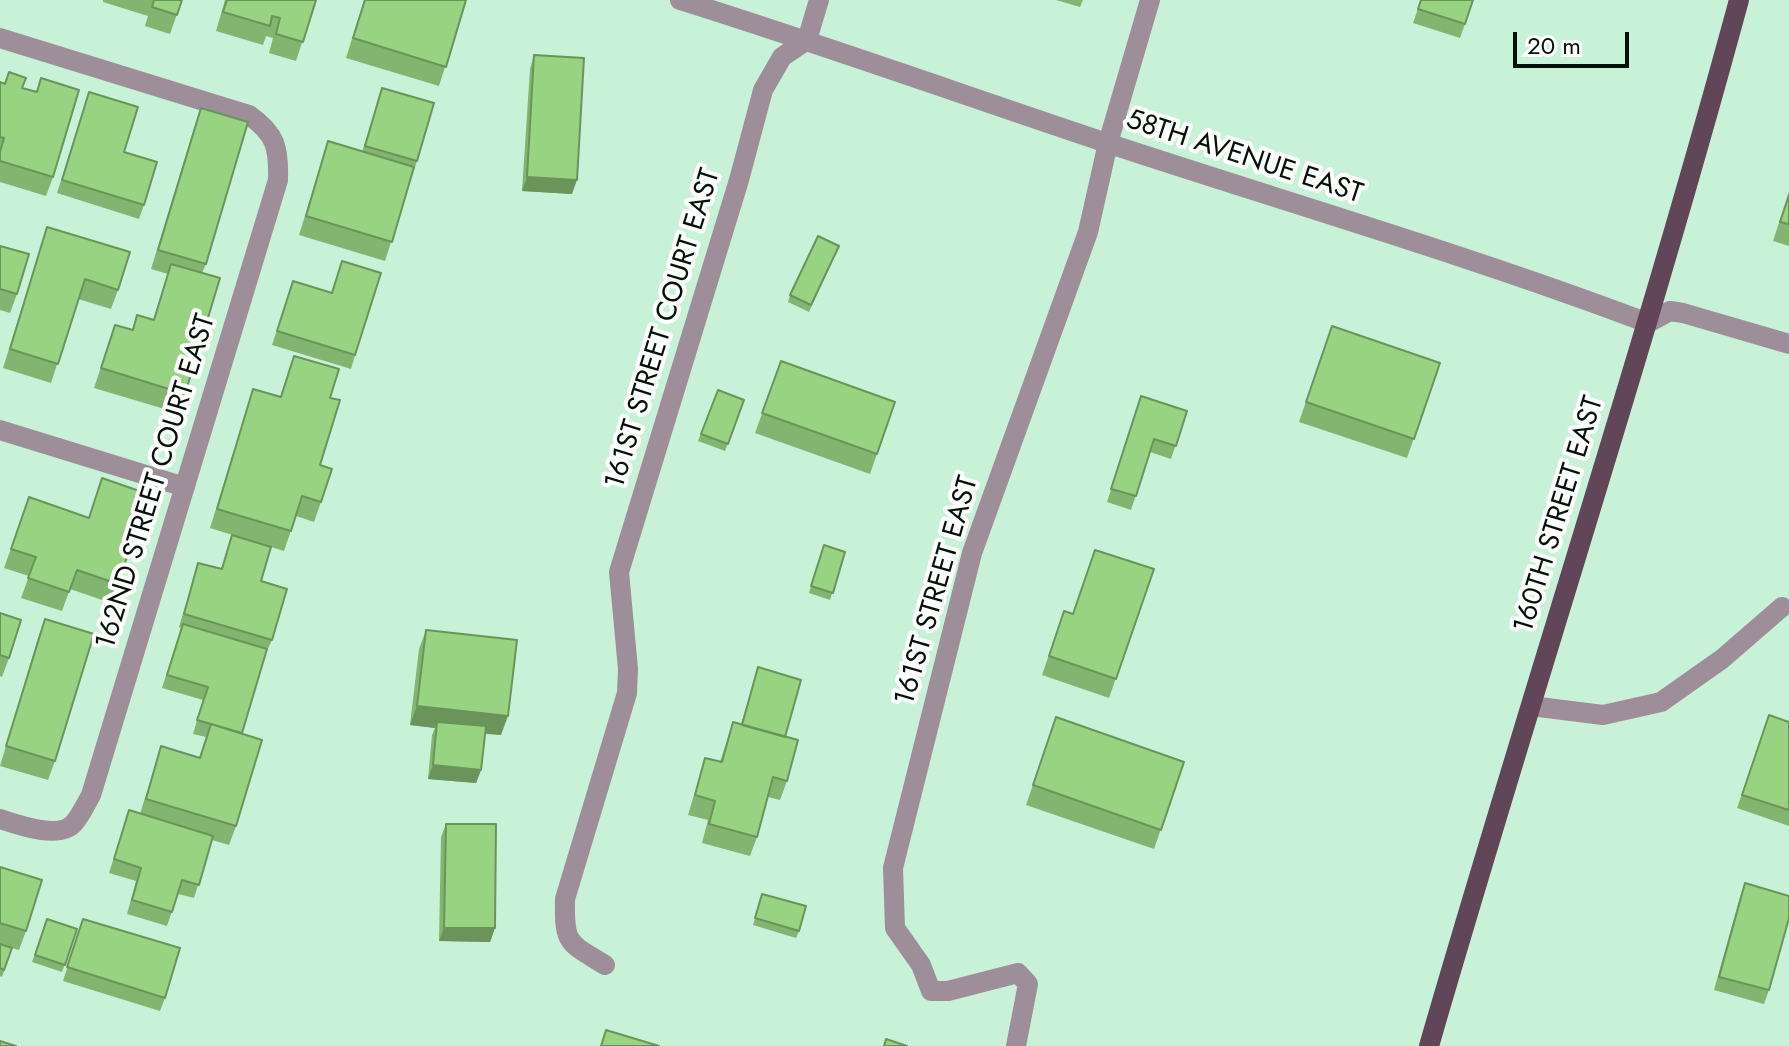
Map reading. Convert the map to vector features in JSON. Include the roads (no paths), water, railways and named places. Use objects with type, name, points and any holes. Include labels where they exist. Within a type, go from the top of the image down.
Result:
[{"type":"main road","name":"160TH STREET EAST","points":[[1429,1046],[1648,323],[1739,0]]},
{"type":"street","name":"58TH AVENUE EAST","points":[[680,0],[1560,290],[1648,323]]},
{"type":"street","points":[[807,40],[819,0]]},
{"type":"street","name":"161ST STREET EAST","points":[[1016,1046],[1028,984],[1018,973],[948,991],[931,991],[921,965],[895,928],[893,868],[972,553],[1088,232],[1108,143],[1150,0]]},
{"type":"street","name":"162ND STREET COURT EAST","points":[[0,38],[249,115],[267,127],[279,155],[278,180],[91,795],[73,825],[63,830],[32,829],[0,819]]},
{"type":"street","name":"161ST STREET COURT EAST","points":[[605,965],[571,944],[564,930],[565,899],[627,693],[628,669],[619,572],[739,180],[763,90],[782,57],[807,40]]},
{"type":"street","points":[[1648,323],[1670,311],[1789,344]]},
{"type":"street","points":[[0,430],[185,487]]},
{"type":"street","points":[[1531,706],[1603,715],[1661,702],[1722,659],[1782,607]]}]
